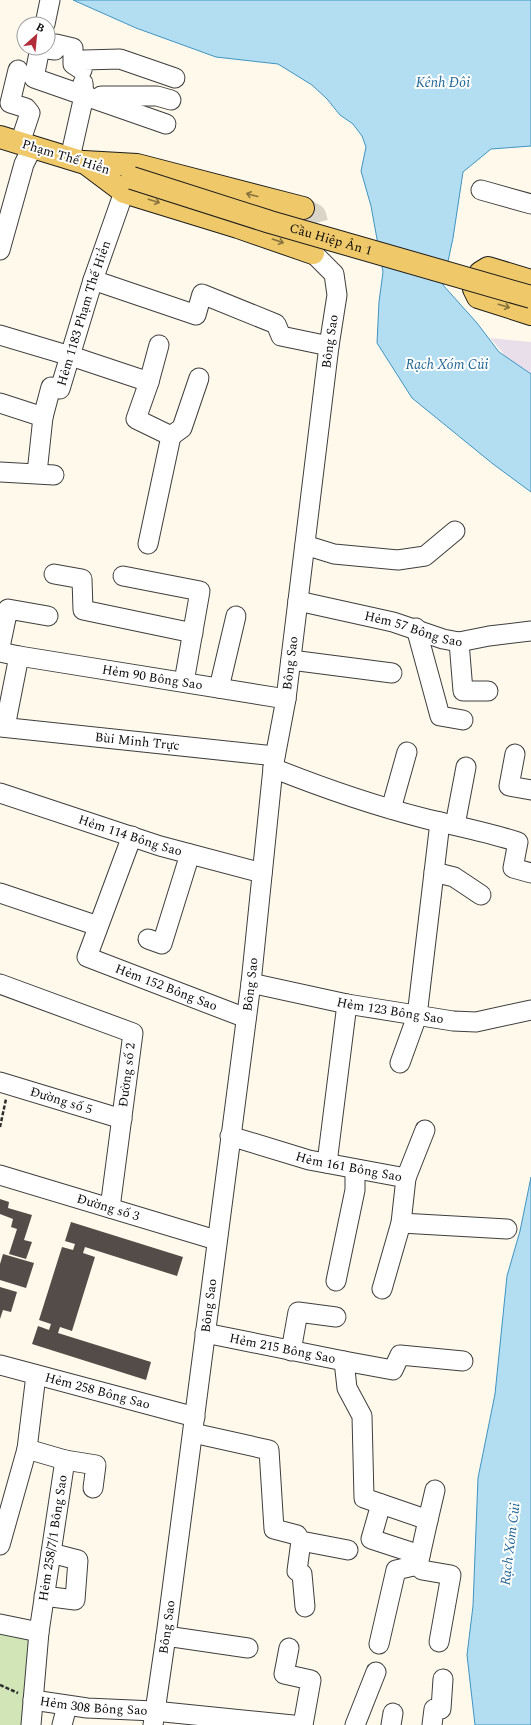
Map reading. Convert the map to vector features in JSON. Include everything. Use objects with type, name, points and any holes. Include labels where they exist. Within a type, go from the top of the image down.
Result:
[{"type":"main road","name":"Phạm Thế Hiển","points":[[17,143],[77,160],[128,185]]},
{"type":"main road","points":[[77,160],[137,165],[303,208]]},
{"type":"main road","points":[[128,185],[238,227],[313,253]]},
{"type":"main road","name":"Cầu Hiệp Ân 1","points":[[128,185],[270,222],[531,298]]},
{"type":"main road","points":[[531,281],[488,268],[480,273],[474,289],[478,297],[531,314]]},
{"type":"street","points":[[47,16],[50,0]]},
{"type":"street","points":[[56,44],[73,48],[73,64],[82,70]]},
{"type":"street","points":[[38,56],[34,78],[166,124]]},
{"type":"street","points":[[77,160],[84,96],[82,70],[84,60],[120,59],[174,78]]},
{"type":"street","points":[[0,250],[24,164],[17,143],[30,113],[26,108],[10,103],[18,70]]},
{"type":"street","points":[[84,96],[157,96],[171,100]]},
{"type":"street","name":"Hẻm 1183 Phạm Thế Hiển","points":[[0,472],[46,474],[43,417],[51,387],[60,389],[93,280],[128,185]]},
{"type":"street","points":[[481,190],[531,204]]},
{"type":"street","name":"Bông Sao","points":[[154,1718],[194,1425],[216,1240],[251,983],[274,762],[286,699],[329,346],[337,295],[334,274],[313,253]]},
{"type":"street","points":[[93,280],[196,315],[202,294],[276,324],[281,336],[329,346]]},
{"type":"street","points":[[0,335],[148,382]]},
{"type":"street","points":[[159,345],[136,419],[171,436]]},
{"type":"street","points":[[148,544],[171,436],[182,428],[199,378]]},
{"type":"street","points":[[0,403],[43,417]]},
{"type":"street","points":[[305,545],[334,554],[398,560],[425,556],[455,531]]},
{"type":"street","points":[[54,574],[82,579],[83,610],[193,633]]},
{"type":"street","points":[[123,576],[200,590],[184,682]]},
{"type":"street","name":"Hẻm 57 Bông Sao","points":[[298,601],[416,628],[443,639],[459,642],[490,636],[531,631]]},
{"type":"street","points":[[0,647],[8,609],[48,616]]},
{"type":"street","points":[[219,688],[236,616]]},
{"type":"street","points":[[416,628],[440,716],[462,720]]},
{"type":"street","points":[[459,642],[463,691],[488,691]]},
{"type":"street","name":"Hẻm 90 Bông Sao","points":[[0,652],[286,699]]},
{"type":"street","points":[[2,727],[18,656]]},
{"type":"street","points":[[291,660],[392,674]]},
{"type":"street","name":"Bùi Minh Trực","points":[[2,727],[274,762],[337,793],[448,824],[524,839]]},
{"type":"street","points":[[391,809],[407,752]]},
{"type":"street","points":[[515,754],[510,786],[531,790]]},
{"type":"street","points":[[400,1063],[417,1016],[434,872],[466,766]]},
{"type":"street","name":"Hẻm 114 Bông Sao","points":[[0,793],[190,854],[262,873]]},
{"type":"street","points":[[0,893],[98,926],[132,836]]},
{"type":"street","points":[[524,839],[513,868],[531,873]]},
{"type":"street","points":[[148,939],[162,944],[190,854]]},
{"type":"street","points":[[434,872],[454,877],[481,895]]},
{"type":"street","name":"Hẻm 152 Bông Sao","points":[[98,926],[87,957],[246,1018]]},
{"type":"street","name":"Hẻm 123 Bông Sao","points":[[251,983],[347,1004],[453,1022],[476,1022],[531,1010]]},
{"type":"street","name":"Đường số 2","points":[[0,984],[133,1034],[110,1208]]},
{"type":"street","points":[[327,1163],[347,1004]]},
{"type":"street","name":"Đường số 5","points":[[4,1084],[122,1118]]},
{"type":"street","points":[[406,1178],[425,1130]]},
{"type":"street","name":"Hẻm 161 Bông Sao","points":[[230,1136],[309,1160],[406,1178],[401,1223],[382,1289]]},
{"type":"street","points":[[336,1281],[355,1190],[355,1169]]},
{"type":"street","name":"Đường số 3","points":[[0,1175],[216,1240]]},
{"type":"street","points":[[401,1223],[507,1229]]},
{"type":"street","points":[[291,1350],[298,1312],[336,1317]]},
{"type":"street","name":"Hẻm 215 Bông Sao","points":[[205,1333],[344,1362],[347,1388],[362,1416],[364,1498],[428,1520]]},
{"type":"street","points":[[344,1362],[393,1370],[400,1355],[463,1361]]},
{"type":"street","name":"Hẻm 258 Bông Sao","points":[[0,1364],[36,1374],[269,1450],[274,1529],[297,1535],[301,1541]]},
{"type":"street","points":[[0,1545],[3,1518],[27,1449],[36,1374]]},
{"type":"street","name":"Hẻm 258/7/1 Bông Sao","points":[[27,1449],[65,1460],[39,1632],[30,1725]]},
{"type":"street","points":[[65,1460],[96,1465],[93,1488]]},
{"type":"street","points":[[435,1490],[419,1560],[422,1570],[450,1575],[439,1642]]},
{"type":"street","points":[[381,1504],[371,1538],[419,1560]]},
{"type":"street","points":[[305,1608],[302,1574],[297,1572],[301,1541],[348,1550]]},
{"type":"street","points":[[44,1596],[76,1600],[78,1560],[50,1553]]},
{"type":"street","points":[[379,1644],[396,1570],[419,1560]]},
{"type":"street","points":[[0,1624],[39,1632]]},
{"type":"street","points":[[166,1636],[248,1648]]},
{"type":"street","points":[[290,1648],[284,1674],[310,1680],[303,1725]]},
{"type":"street","points":[[356,1725],[376,1672]]},
{"type":"street","points":[[432,1725],[434,1709],[441,1709],[443,1679]]},
{"type":"street","name":"Hẻm 308 Bông Sao","points":[[33,1700],[154,1718],[292,1725]]},
{"type":"street","points":[[62,1725],[67,1706]]},
{"type":"path","points":[[0,1127],[4,1084]]},
{"type":"shaded area","points":[[490,338],[531,342],[531,386]]},
{"type":"green space","points":[[0,1630],[35,1638],[26,1725],[0,1725]]},
{"type":"water","name":"Kênh Đôi","points":[[73,0],[531,0],[531,146],[491,149],[463,172],[453,238],[443,285],[477,323],[499,352],[531,374],[531,492],[493,464],[412,398],[377,343],[379,302],[383,272],[371,206],[361,171],[366,147],[362,136],[353,124],[340,115],[327,99],[312,85],[278,64],[216,57],[136,28]]},
{"type":"water","name":"Rạch Xóm Củi","points":[[531,1177],[531,1725],[475,1725],[467,1655],[473,1606],[478,1478],[495,1394],[507,1276],[520,1231]]},
{"type":"building","points":[[0,1199],[9,1202],[8,1208],[32,1215],[24,1240],[32,1242],[26,1259],[9,1254],[17,1229],[11,1227],[13,1219],[0,1214]]},
{"type":"building","points":[[71,1222],[183,1257],[177,1276],[85,1247],[83,1253],[95,1257],[72,1331],[60,1327],[58,1333],[151,1362],[146,1380],[32,1344],[38,1326],[49,1330],[51,1324],[39,1320],[62,1247],[73,1250],[75,1244],[65,1241]]},
{"type":"building","points":[[3,1254],[34,1263],[26,1288],[0,1280],[0,1264]]},
{"type":"building","points":[[0,1287],[17,1292],[11,1312],[3,1310],[0,1319]]},
{"type":"tunnel","points":[[303,208],[315,215],[319,229],[313,253]]}]
